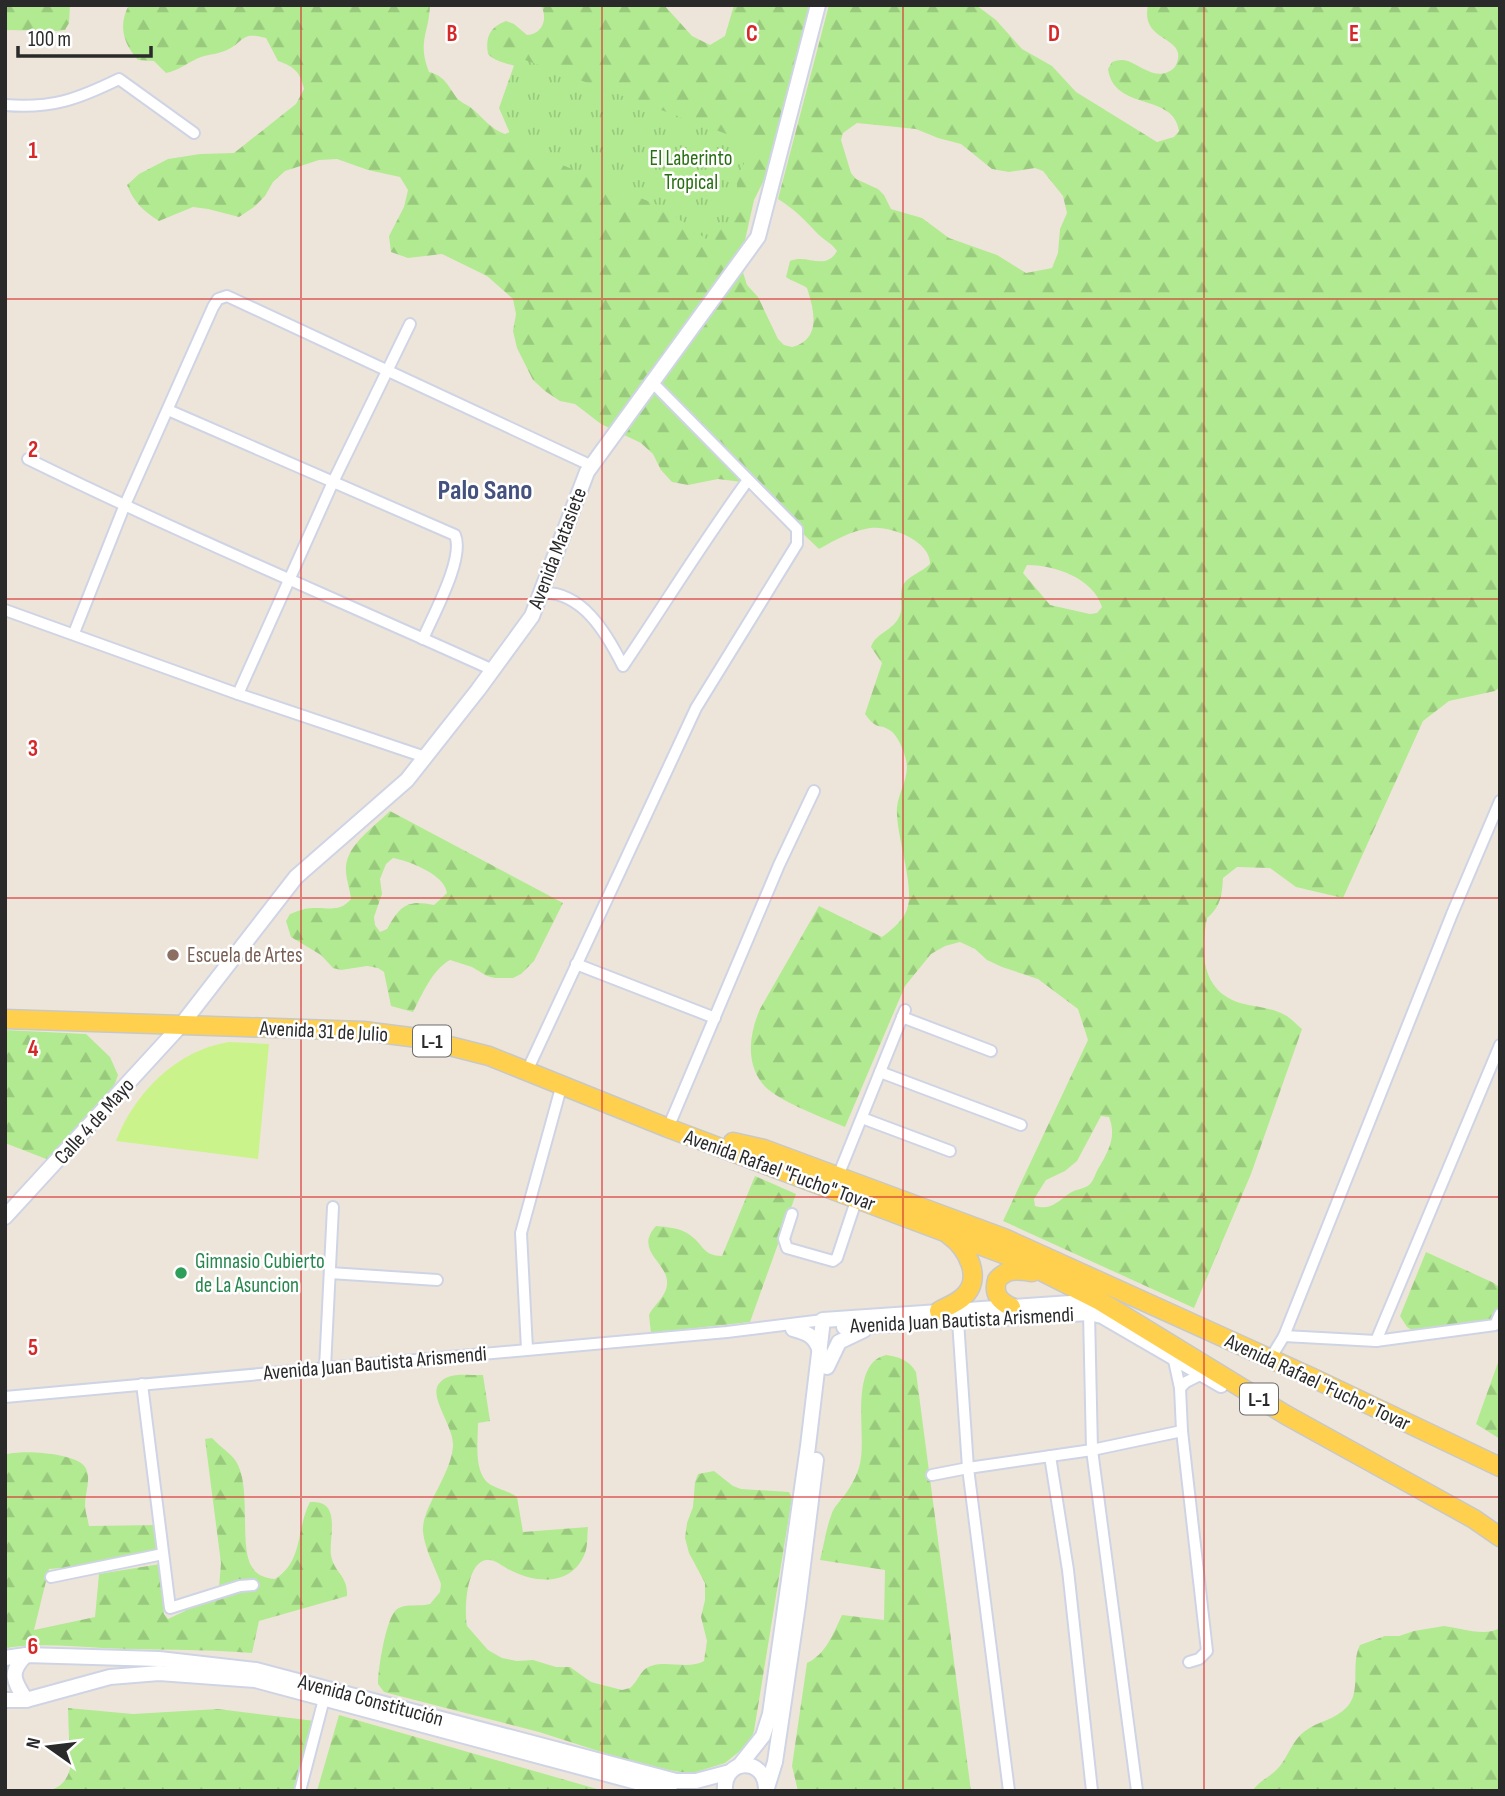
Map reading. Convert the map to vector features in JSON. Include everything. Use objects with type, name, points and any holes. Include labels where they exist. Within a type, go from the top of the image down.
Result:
[{"type":"main road","name":"Avenida 31 de Julio","points":[[5,1018],[393,1034],[469,1051],[562,1084],[668,1128]]},
{"type":"main road","name":"Avenida Rafael \"Fucho\" Tovar","points":[[668,1128],[764,1149],[1004,1238],[1500,1467]]},
{"type":"main road","name":"Avenida Rafael \"Fucho\" Tovar","points":[[668,1128],[940,1229],[1047,1273],[1094,1307],[1500,1535]]},
{"type":"main road","points":[[939,1311],[964,1297],[972,1283],[972,1265],[959,1242],[940,1229]]},
{"type":"main road","name":"L-1","points":[[1011,1307],[1002,1303],[996,1295],[995,1286],[1001,1275],[1013,1269],[1047,1273]]},
{"type":"main road","points":[[1094,1307],[1144,1301]]},
{"type":"street","name":"Avenida Matasiete","points":[[182,1024],[296,877],[407,780],[532,616],[587,472],[758,237],[818,5]]},
{"type":"street","points":[[5,106],[38,107],[64,103],[119,79],[194,133]]},
{"type":"street","points":[[74,633],[124,507],[213,307],[218,299],[227,296],[592,466]]},
{"type":"street","points":[[239,694],[333,482],[410,324]]},
{"type":"street","points":[[527,1071],[696,708],[797,544],[797,529],[651,382]]},
{"type":"street","points":[[168,410],[455,535],[458,542],[457,558],[423,639]]},
{"type":"street","points":[[28,460],[124,507],[493,670]]},
{"type":"street","points":[[540,593],[567,597],[586,610],[613,644],[623,666],[705,539],[748,480]]},
{"type":"street","points":[[5,610],[425,757]]},
{"type":"street","points":[[668,1128],[779,865],[814,791]]},
{"type":"street","points":[[1270,1359],[1284,1336],[1452,914],[1500,801]]},
{"type":"street","points":[[576,964],[715,1018]]},
{"type":"street","points":[[838,1176],[904,1013],[991,1051]]},
{"type":"street","name":"Calle 4 de Mayo","points":[[5,1217],[182,1024]]},
{"type":"street","points":[[1376,1341],[1500,1045]]},
{"type":"street","points":[[880,1072],[1021,1125]]},
{"type":"street","points":[[527,1349],[521,1233],[562,1084]]},
{"type":"street","points":[[862,1118],[950,1151]]},
{"type":"street","points":[[792,1214],[784,1239],[787,1248],[833,1261],[837,1258],[857,1198]]},
{"type":"street","points":[[325,1367],[333,1207]]},
{"type":"street","points":[[330,1273],[437,1280]]},
{"type":"street","name":"Avenida Juan Bautista Arismendi","points":[[745,1330],[793,1329],[939,1311],[1011,1307],[1094,1307],[1102,1316],[1202,1374],[1236,1393],[1281,1412]]},
{"type":"street","points":[[1094,1307],[1091,1450],[1137,1791]]},
{"type":"street","name":"Avenida Juan Bautista Arismendi","points":[[5,1397],[745,1330],[827,1324],[871,1326],[958,1321],[1094,1307]]},
{"type":"street","points":[[958,1321],[968,1468],[1009,1791]]},
{"type":"street","points":[[1284,1336],[1376,1341],[1498,1322]]},
{"type":"street","points":[[725,1791],[726,1779],[763,1737],[770,1714],[820,1350],[827,1324]]},
{"type":"street","name":"L-1","points":[[766,1791],[775,1762],[798,1605],[827,1367],[827,1324]]},
{"type":"street","name":"L-1","points":[[827,1367],[839,1342],[871,1326]]},
{"type":"street","points":[[793,1329],[808,1333],[816,1340],[820,1350]]},
{"type":"street","points":[[1173,1356],[1180,1388],[1182,1431],[1207,1651],[1199,1659],[1189,1662]]},
{"type":"street","points":[[1180,1388],[1186,1381],[1202,1374]]},
{"type":"street","points":[[142,1384],[170,1608],[240,1586],[253,1585]]},
{"type":"street","points":[[932,1475],[1091,1450],[1182,1431]]},
{"type":"street","points":[[1050,1456],[1068,1570],[1092,1791]]},
{"type":"street","points":[[51,1577],[163,1554]]},
{"type":"street","points":[[26,1655],[17,1664],[14,1675],[15,1683],[26,1700]]},
{"type":"street","name":"Avenida Constitución","points":[[5,1658],[26,1655],[159,1659],[256,1670],[676,1781],[696,1781],[734,1769]]},
{"type":"street","name":"Avenida Constitución","points":[[5,1700],[26,1700],[110,1677],[159,1673],[256,1680],[670,1791]]},
{"type":"street","points":[[300,1791],[324,1699]]},
{"type":"street","name":"L-1","points":[[734,1769],[755,1767],[762,1772],[766,1780],[766,1791]]},
{"type":"green space","points":[[5,5],[70,5],[69,23],[65,30],[57,31],[5,30]]},
{"type":"green space","points":[[129,5],[430,5],[424,45],[429,72],[443,79],[458,99],[505,134],[512,131],[523,69],[491,57],[488,54],[488,38],[496,26],[506,21],[527,35],[537,32],[544,20],[541,5],[664,5],[692,36],[710,45],[725,36],[734,5],[818,5],[775,158],[754,200],[740,263],[747,285],[758,297],[778,339],[784,345],[792,347],[808,338],[812,331],[813,314],[807,288],[786,277],[790,261],[827,260],[837,251],[778,199],[829,5],[976,5],[996,20],[1022,49],[1052,66],[1076,92],[1157,142],[1174,137],[1179,131],[1175,119],[1167,111],[1121,91],[1113,82],[1108,69],[1112,62],[1122,60],[1156,74],[1168,72],[1175,67],[1178,53],[1171,43],[1149,24],[1148,5],[1500,5],[1500,687],[1495,691],[1449,701],[1423,721],[1343,898],[1296,887],[1270,868],[1237,867],[1223,878],[1220,900],[1207,918],[1205,930],[1204,955],[1210,978],[1225,996],[1237,1002],[1280,1012],[1302,1029],[1251,1174],[1194,1308],[1003,1221],[1088,1040],[1078,1009],[1038,979],[987,960],[975,949],[960,942],[931,954],[905,986],[845,1127],[777,1096],[762,1083],[753,1065],[752,1037],[760,1009],[819,906],[882,937],[905,914],[909,892],[908,878],[897,807],[907,772],[906,760],[894,733],[876,725],[865,714],[882,663],[871,647],[900,615],[903,585],[930,564],[924,548],[898,532],[870,528],[837,539],[819,549],[750,483],[718,479],[688,485],[672,482],[661,470],[653,454],[641,443],[601,424],[575,404],[560,401],[533,380],[517,348],[513,331],[516,314],[513,299],[487,276],[442,254],[408,258],[391,252],[389,236],[404,207],[408,190],[400,177],[337,159],[319,160],[285,171],[254,207],[239,217],[193,207],[159,221],[153,217],[136,201],[127,185],[139,174],[168,159],[234,153],[296,104],[304,89],[296,71],[278,61],[266,38],[258,36],[247,36],[227,50],[201,57],[166,73],[154,61],[138,60],[133,54],[124,34]],"holes":[[[857,123],[916,129],[961,144],[992,169],[1009,172],[1035,168],[1043,171],[1063,196],[1067,213],[1060,229],[1058,253],[1052,268],[1026,273],[997,255],[949,238],[922,218],[891,209],[878,189],[856,179],[851,173],[841,140],[843,133]],[[1027,565],[1049,567],[1072,575],[1090,588],[1102,607],[1097,613],[1090,614],[1050,605],[1023,573]],[[1101,1116],[1109,1117],[1112,1138],[1091,1182],[1050,1206],[1035,1206],[1034,1199],[1046,1180],[1065,1171],[1077,1161]]]},
{"type":"green space","name":"El Laberinto Tropical","points":[[517,57],[751,143],[737,183],[736,219],[706,239],[662,207],[515,145],[499,108]]},
{"type":"green space","points":[[390,811],[563,903],[534,961],[521,974],[513,978],[495,978],[450,960],[433,976],[413,1012],[391,1006],[384,972],[378,968],[333,968],[321,955],[291,937],[286,921],[290,914],[310,908],[338,908],[351,899],[346,870],[348,858],[357,843]],"holes":[[[393,858],[434,875],[445,886],[447,893],[434,905],[417,903],[405,906],[387,929],[380,932],[374,917],[382,894],[380,879],[386,864]]]},
{"type":"green space","points":[[5,1030],[86,1034],[110,1057],[118,1075],[110,1098],[54,1162],[5,1143]]},
{"type":"green space","points":[[229,1042],[269,1044],[258,1159],[116,1141],[134,1106],[160,1077],[192,1054]]},
{"type":"green space","points":[[755,1176],[796,1194],[750,1322],[651,1333],[649,1315],[663,1295],[667,1281],[650,1249],[650,1234],[656,1226],[678,1229],[694,1238],[707,1252],[722,1256]]},
{"type":"green space","points":[[1426,1252],[1494,1283],[1500,1288],[1500,1311],[1482,1323],[1460,1329],[1415,1332],[1407,1327],[1400,1316]]},
{"type":"green space","points":[[886,1355],[903,1360],[916,1372],[971,1791],[798,1791],[792,1766],[807,1663],[824,1649],[842,1615],[884,1620],[885,1570],[820,1560],[833,1511],[850,1487],[859,1467],[863,1384],[867,1371],[875,1361]]},
{"type":"green space","points":[[1500,1357],[1500,1439],[1476,1424]]},
{"type":"green space","points":[[483,1375],[490,1421],[478,1423],[477,1448],[479,1466],[485,1480],[517,1497],[523,1532],[588,1527],[585,1553],[572,1571],[563,1576],[554,1579],[533,1578],[488,1560],[475,1568],[468,1587],[467,1626],[488,1650],[502,1658],[570,1667],[591,1682],[622,1690],[630,1688],[650,1666],[690,1665],[704,1661],[707,1641],[701,1617],[705,1583],[689,1553],[685,1538],[698,1474],[714,1471],[741,1489],[789,1492],[792,1498],[754,1731],[750,1743],[725,1763],[696,1772],[642,1765],[539,1732],[384,1692],[378,1684],[383,1644],[393,1614],[405,1606],[430,1604],[440,1592],[441,1584],[423,1532],[427,1513],[447,1469],[453,1446],[450,1430],[437,1398],[438,1385],[447,1377]]},
{"type":"green space","points":[[212,1438],[233,1458],[242,1476],[246,1547],[256,1573],[275,1579],[284,1572],[295,1554],[310,1502],[320,1503],[326,1506],[331,1516],[331,1555],[345,1583],[347,1596],[259,1621],[252,1653],[54,1645],[5,1648],[5,1455],[22,1452],[60,1455],[80,1462],[88,1476],[85,1505],[89,1526],[156,1525],[160,1543],[156,1552],[90,1566],[49,1569],[34,1630],[95,1617],[99,1574],[160,1564],[164,1614],[168,1619],[185,1611],[194,1595],[219,1588],[221,1563],[205,1439]]},
{"type":"green space","points":[[1444,1626],[1480,1632],[1500,1628],[1500,1791],[1252,1791],[1280,1766],[1301,1735],[1347,1707],[1354,1693],[1357,1652],[1360,1645],[1385,1636],[1399,1636]]},
{"type":"green space","points":[[68,1708],[133,1714],[218,1709],[315,1721],[295,1791],[43,1791],[61,1785],[70,1769]]},
{"type":"green space","points":[[339,1715],[604,1791],[317,1791]]},
{"type":"place","name":"Escuela de Artes","points":[[173,955]]},
{"type":"place","name":"Gimnasio Cubierto de La Asuncion","points":[[181,1273]]},
{"type":"district","name":"Palo Sano","points":[[485,489]]}]
